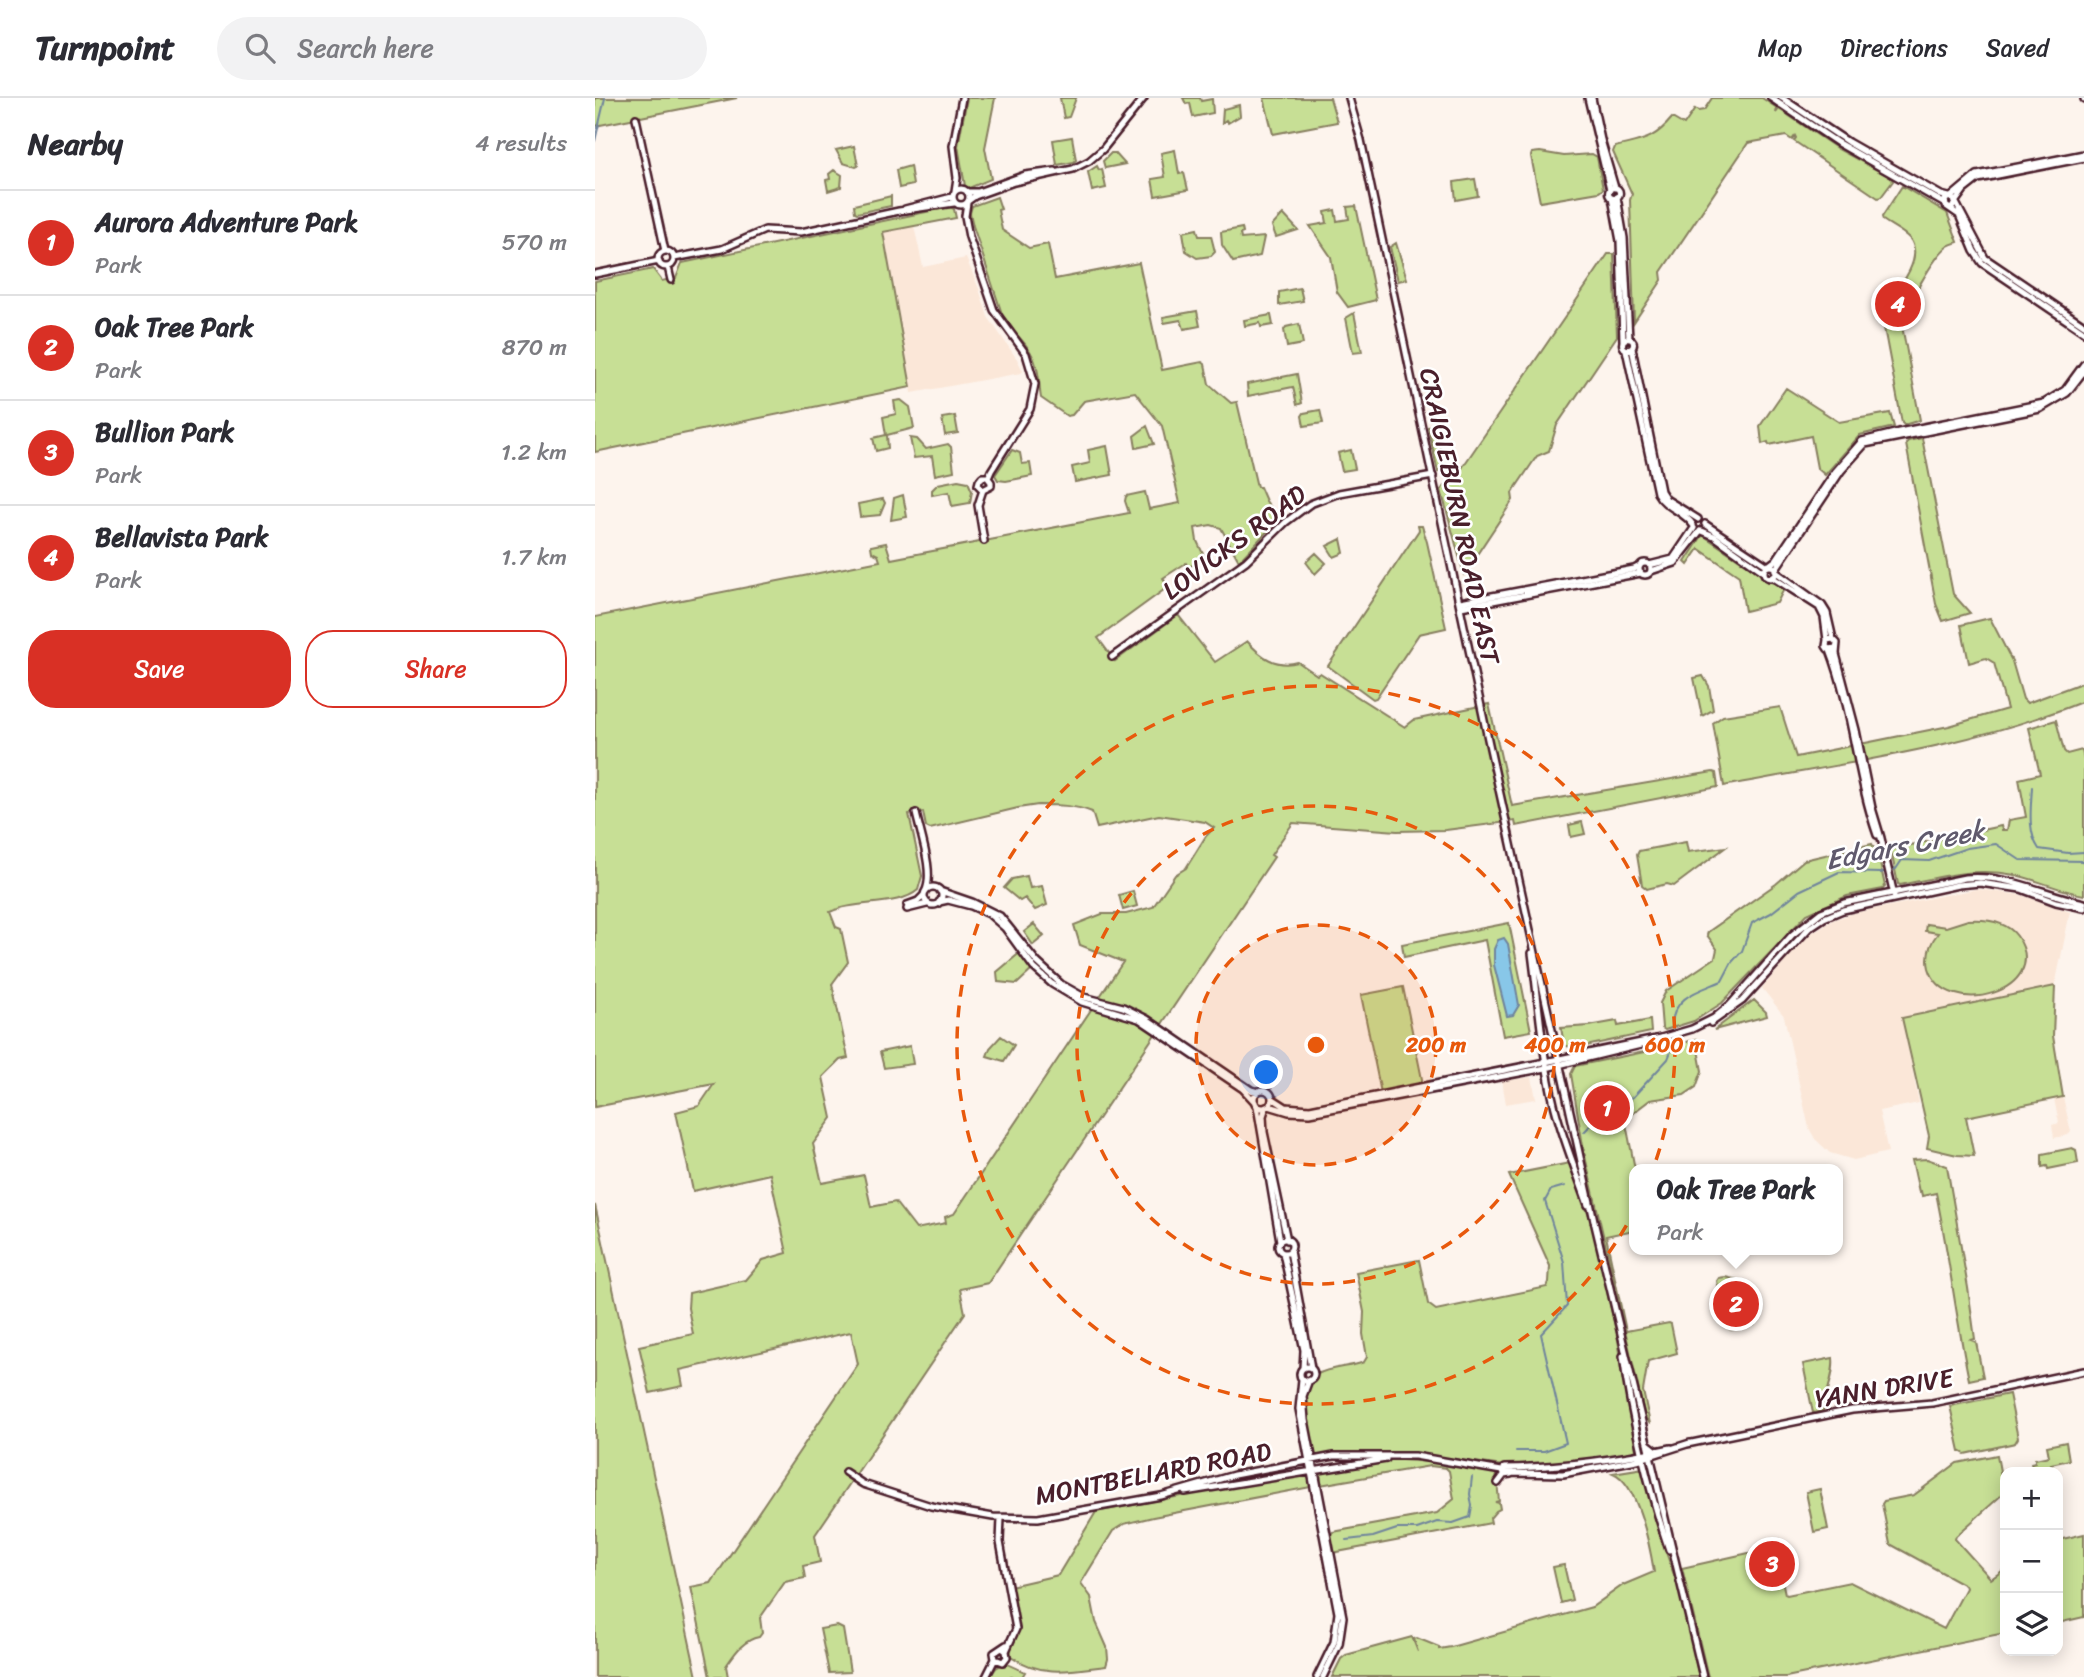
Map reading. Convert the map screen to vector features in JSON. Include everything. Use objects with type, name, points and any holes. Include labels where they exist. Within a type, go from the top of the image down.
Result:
[{"type":"street","points":[[962,98],[953,146],[957,178],[955,199],[965,216],[975,256],[986,280],[994,310],[1026,354],[1034,384],[1030,409],[987,477],[991,486],[983,490],[978,505],[984,541]]},
{"type":"street","points":[[955,199],[965,191],[978,192],[1078,167],[1098,153],[1144,98]]},
{"type":"street","name":"CRAIGIEBURN ROAD EAST","points":[[1351,98],[1529,929],[1621,1337],[1644,1458],[1663,1532],[1684,1593],[1703,1677]]},
{"type":"street","points":[[1590,98],[1613,189],[1619,191],[1615,198],[1624,238],[1626,340],[1622,345],[1629,349],[1661,491],[1666,499],[1703,520],[1819,607],[1830,640],[1826,646],[1833,649]]},
{"type":"street","points":[[1771,98],[1838,143],[1953,201],[1985,258],[2084,325]]},
{"type":"street","points":[[1781,98],[1879,163]]},
{"type":"street","points":[[636,118],[665,251]]},
{"type":"street","points":[[1902,175],[1945,204],[1953,201],[1975,180],[1997,173],[2084,156]]},
{"type":"street","points":[[957,178],[965,191],[965,216]]},
{"type":"street","points":[[967,202],[999,186]]},
{"type":"street","points":[[674,258],[722,248],[765,230],[801,232],[955,199],[967,202]]},
{"type":"street","points":[[1953,201],[1974,251],[1982,263],[2084,332]]},
{"type":"street","points":[[665,251],[671,253],[674,258],[673,264],[668,267],[661,265],[659,261],[660,254],[665,251]]},
{"type":"street","points":[[595,274],[659,261]]},
{"type":"street","points":[[668,267],[671,279]]},
{"type":"street","points":[[1626,340],[1633,343],[1629,349],[1657,493],[1697,529],[1714,536],[1767,568]]},
{"type":"street","points":[[1900,434],[2044,403],[2065,390],[2084,365]]},
{"type":"street","points":[[1797,531],[1774,573],[1767,577],[1767,568],[1776,560],[1840,466],[1860,443],[2040,409],[2067,393],[2084,371]]},
{"type":"street","name":"LOVICKS ROAD","points":[[1112,657],[1246,561],[1286,522],[1310,504],[1339,494],[1433,476]]},
{"type":"street","points":[[1697,529],[1698,519]]},
{"type":"street","points":[[1640,570],[1646,575],[1650,568],[1673,559],[1697,529],[1705,524]]},
{"type":"street","points":[[1461,605],[1640,570],[1644,563],[1650,568]]},
{"type":"street","points":[[1830,640],[1837,643],[1833,649],[1856,730],[1893,895]]},
{"type":"street","points":[[916,813],[928,871],[925,900],[931,905]]},
{"type":"street","points":[[928,871],[939,891],[939,902]]},
{"type":"street","points":[[1546,1065],[1315,1108],[1286,1107],[1267,1092],[1251,1090],[1147,1019],[1123,1007],[1084,997],[1061,984],[1037,962],[1000,916],[972,902],[932,888],[907,907],[949,900],[989,914],[1005,928],[1034,968],[1052,984],[1082,1002],[1139,1019],[1243,1089],[1256,1104],[1289,1112],[1310,1113],[1546,1065],[1681,1036],[1709,1024],[1735,1007],[1800,936],[1818,922],[1843,910],[1893,895],[1965,878],[1983,877],[2029,885],[2082,905]]},
{"type":"street","name":"CRAIGIEBURN ROAD EAST","points":[[1529,929],[1537,1010],[1546,1065],[1559,1120],[1595,1225]]},
{"type":"street","points":[[1258,1092],[1255,1096],[1256,1104],[1283,1241]]},
{"type":"street","points":[[1272,1098],[1263,1116],[1264,1132],[1283,1241],[1278,1248],[1286,1252]]},
{"type":"street","points":[[1283,1241],[1291,1244],[1286,1252],[1304,1350],[1299,1409],[1313,1470],[1338,1613],[1337,1633],[1320,1677]]},
{"type":"street","points":[[1286,1252],[1313,1375],[1303,1402],[1311,1462]]},
{"type":"street","points":[[1303,1368],[1311,1368]]},
{"type":"street","name":"YANN DRIVE","points":[[1644,1458],[1690,1443],[1852,1410],[1932,1403],[2084,1371]]},
{"type":"street","points":[[1302,1379],[1309,1380]]},
{"type":"street","points":[[1493,1468],[1547,1468],[1644,1458],[1653,1457],[1657,1453],[1643,1442],[1638,1452],[1644,1458]]},
{"type":"street","name":"MONTBELIARD ROAD","points":[[845,1472],[863,1484],[931,1506],[1001,1518],[1038,1518],[1161,1496],[1234,1475],[1334,1457],[1415,1456],[1445,1460]]},
{"type":"street","points":[[1161,1496],[1392,1458],[1445,1460],[1523,1474],[1563,1474]]},
{"type":"street","points":[[1498,1483],[1506,1474],[1540,1477],[1644,1458]]},
{"type":"street","points":[[997,1660],[1006,1659],[1004,1649],[1016,1629],[1000,1542],[1001,1518]]},
{"type":"street","points":[[986,1677],[997,1660],[995,1650],[1004,1649]]},
{"type":"shaded area","points":[[914,226],[923,267],[966,258],[988,317],[1017,359],[1023,371],[1021,373],[912,393],[883,232]]},
{"type":"shaded area","points":[[1977,889],[2021,895],[2070,912],[2055,986],[1902,1018],[1919,1103],[1879,1111],[1888,1152],[1854,1160],[1830,1153],[1815,1139],[1809,1128],[1784,1016],[1762,988],[1810,934],[1833,920],[1854,913]]},
{"type":"shaded area","points":[[1532,1077],[1536,1099],[1506,1104],[1502,1081]]},
{"type":"shaded area","points":[[2063,1097],[2071,1132],[2054,1138],[2052,1125],[2059,1123],[2054,1099]]},
{"type":"green space","points":[[595,98],[737,98],[595,126]]},
{"type":"green space","points":[[967,98],[995,98],[985,148],[991,179],[969,188],[965,186],[958,146]]},
{"type":"green space","points":[[1060,98],[1076,98],[1069,117],[1064,118]]},
{"type":"green space","points":[[1183,98],[1200,98],[1201,101],[1212,99],[1213,113],[1193,117],[1190,103],[1186,104]]},
{"type":"green space","points":[[1264,98],[1330,98],[1337,122],[1273,134]]},
{"type":"green space","points":[[1712,98],[1762,98],[1777,108],[1776,113],[1779,109],[1838,149],[1893,181],[1878,198],[1794,141],[1795,136],[1792,140],[1786,136],[1748,143],[1661,272],[1662,280],[1634,322],[1632,194],[1613,152],[1615,147],[1653,135],[1672,118],[1684,125],[1695,109],[1704,110]]},
{"type":"green space","points":[[1239,105],[1240,116],[1228,123],[1226,120],[1222,123],[1223,109]]},
{"type":"green space","points":[[1072,137],[1076,160],[1057,165],[1053,140]]},
{"type":"green space","points":[[854,146],[856,167],[843,163],[836,150]]},
{"type":"green space","points":[[1175,150],[1179,174],[1184,173],[1188,190],[1155,196],[1152,179],[1165,177],[1161,153]]},
{"type":"green space","points":[[1111,153],[1115,153],[1125,164],[1105,168],[1103,161]]},
{"type":"green space","points":[[1532,153],[1564,156],[1592,154],[1597,157],[1603,189],[1599,192],[1540,202],[1531,156]]},
{"type":"green space","points":[[910,166],[913,185],[899,188],[896,170]]},
{"type":"green space","points":[[1097,166],[1099,170],[1102,169],[1106,188],[1092,191],[1088,172]]},
{"type":"green space","points":[[834,170],[842,175],[841,187],[828,191],[826,180],[830,179],[829,174]]},
{"type":"green space","points":[[1475,179],[1478,196],[1456,200],[1454,182]]},
{"type":"green space","points":[[1902,186],[1947,213],[1958,242],[1948,246],[1935,260],[1904,318],[1902,326],[1920,420],[1904,425],[1881,312],[1906,277],[1914,257],[1914,247],[1910,239],[1882,217]]},
{"type":"green space","points":[[891,196],[891,206],[855,212],[854,205]]},
{"type":"green space","points":[[997,197],[1001,209],[998,210],[1002,230],[1029,248],[1048,244],[1055,279],[1139,263],[1162,370],[1202,362],[1205,364],[1209,384],[1231,403],[1237,402],[1257,487],[1260,487],[1279,519],[1239,561],[1221,528],[1211,525],[1195,528],[1197,541],[1205,558],[1189,567],[1186,563],[1163,578],[1168,587],[1098,638],[1115,661],[1178,615],[1215,662],[1247,641],[1269,660],[1283,664],[1298,662],[1317,675],[1320,673],[1405,727],[1414,720],[1489,704],[1512,806],[1713,772],[1716,773],[1718,787],[1516,826],[1515,821],[1446,830],[1397,831],[1293,823],[1271,855],[1274,857],[988,1283],[960,1289],[965,1313],[815,1535],[820,1562],[803,1566],[805,1578],[785,1582],[760,1618],[762,1633],[740,1648],[726,1666],[728,1677],[710,1677],[691,1587],[711,1583],[858,1364],[851,1332],[680,1370],[683,1386],[650,1393],[639,1346],[693,1334],[688,1308],[689,1293],[746,1280],[763,1260],[787,1253],[770,1174],[693,1191],[676,1112],[699,1106],[714,1084],[595,1107],[595,617],[880,561],[878,555],[872,552],[871,546],[886,543],[891,559],[1129,513],[1126,496],[1145,492],[1149,509],[1180,503],[1162,426],[1135,392],[1084,401],[1072,415],[1067,416],[1041,398],[1034,358],[1004,320],[973,226],[970,213],[972,206]],"holes":[[[1038,805],[1072,807],[1092,812],[1097,828],[1159,815],[1205,822],[1214,828],[1186,868],[1175,875],[1153,907],[1126,914],[1102,914],[1074,925],[1080,945],[1123,962],[954,1214],[945,1217],[946,1223],[916,1229],[895,1202],[871,1207],[864,1175],[822,1183],[813,1144],[832,1118],[823,1077],[840,1060],[848,1058],[832,984],[848,962],[841,929],[836,927],[830,912],[840,908],[900,899],[918,890],[922,876],[909,814],[923,812],[926,827],[930,829]]]},
{"type":"green space","points":[[1356,206],[1376,300],[1348,307],[1337,292],[1331,257],[1310,226],[1327,223],[1325,212],[1335,210],[1337,221],[1349,219],[1347,207]]},
{"type":"green space","points":[[950,207],[954,209],[956,218],[883,232],[911,387],[595,452],[595,281],[653,269],[662,281],[676,278],[682,263]]},
{"type":"green space","points":[[1283,214],[1298,230],[1276,237],[1272,226]]},
{"type":"green space","points":[[1242,228],[1241,239],[1264,237],[1260,256],[1233,262],[1222,245],[1221,232]]},
{"type":"green space","points":[[1197,229],[1199,236],[1211,236],[1215,252],[1211,256],[1197,258],[1186,251],[1183,232]]},
{"type":"green space","points":[[1396,243],[1407,279],[1398,281],[1390,247]]},
{"type":"green space","points":[[1608,254],[1614,254],[1617,336],[1557,425],[1549,451],[1537,456],[1512,493],[1513,500],[1464,574],[1441,490],[1451,484]]},
{"type":"green space","points":[[1300,288],[1303,301],[1279,305],[1279,292]]},
{"type":"green space","points":[[1197,311],[1200,326],[1184,329],[1181,320],[1164,323],[1163,317]]},
{"type":"green space","points":[[1354,313],[1362,352],[1353,353],[1346,318]]},
{"type":"green space","points":[[1271,315],[1273,325],[1261,327],[1260,323],[1245,326],[1244,320]]},
{"type":"green space","points":[[1299,324],[1303,344],[1287,347],[1284,330]]},
{"type":"green space","points":[[1297,374],[1302,403],[1297,405],[1293,387],[1248,396],[1247,384]]},
{"type":"green space","points":[[1786,388],[1839,422],[1890,413],[1894,427],[1860,435],[1825,475],[1817,468],[1811,436],[1769,445],[1768,442],[1762,444],[1760,426]]},
{"type":"green space","points":[[901,400],[910,407],[914,428],[887,435],[888,448],[876,451],[873,438],[886,435],[883,417],[896,414],[894,401]]},
{"type":"green space","points":[[1320,410],[1323,423],[1304,426],[1304,413]]},
{"type":"green space","points":[[955,416],[958,433],[945,435],[942,418]]},
{"type":"green space","points":[[1436,425],[1443,468],[1438,472],[1428,427]]},
{"type":"green space","points":[[1147,426],[1154,444],[1136,448],[1134,436]]},
{"type":"green space","points":[[910,438],[917,439],[926,449],[948,444],[951,447],[954,471],[935,475],[932,456],[914,458]]},
{"type":"green space","points":[[1922,438],[1953,594],[1970,613],[1943,621],[1936,604],[1906,444],[1908,441]]},
{"type":"green space","points":[[1107,446],[1112,475],[1075,482],[1072,467],[1090,463],[1088,450]]},
{"type":"green space","points":[[1012,450],[1020,453],[1022,464],[1030,463],[1032,476],[998,480],[995,475]]},
{"type":"green space","points":[[1351,450],[1355,469],[1342,471],[1338,453]]},
{"type":"green space","points":[[958,480],[968,482],[972,491],[970,503],[952,506],[949,492],[932,495],[932,490],[938,484]]},
{"type":"green space","points":[[903,495],[907,517],[891,520],[894,498]]},
{"type":"green space","points":[[883,499],[885,503],[880,515],[860,517],[858,504]]},
{"type":"green space","points":[[1418,526],[1422,526],[1427,542],[1446,628],[1419,634],[1373,699],[1328,666],[1419,530]]},
{"type":"green space","points":[[1702,536],[1759,573],[1765,580],[1784,589],[1777,603],[1745,611],[1739,576],[1699,549],[1688,565],[1685,562]]},
{"type":"green space","points":[[1341,539],[1344,553],[1334,557],[1327,546]]},
{"type":"green space","points":[[1316,553],[1326,563],[1315,574],[1306,562]]},
{"type":"green space","points":[[1990,618],[2012,661],[2023,699],[2027,703],[2084,682],[2084,701],[2041,717],[1952,742],[1724,786],[1713,723],[1723,716],[1780,707],[1796,757],[1949,726],[2007,709],[1994,663],[1986,658],[1969,663],[1961,625]]},
{"type":"green space","points":[[1703,676],[1709,686],[1713,710],[1702,716],[1694,678]]},
{"type":"green space","points":[[2056,720],[2064,751],[2067,754],[2082,750],[2084,760],[2084,895],[2024,877],[1986,872],[1898,884],[1892,849],[2001,826],[2002,830],[2007,830],[2009,820],[2026,817],[2019,779],[2040,774],[2029,728]]},
{"type":"green space","points":[[1582,822],[1585,834],[1571,837],[1569,825]]},
{"type":"green space","points":[[1686,842],[1688,852],[1726,847],[1674,886],[1667,884],[1647,889],[1642,885],[1637,855],[1639,851]]},
{"type":"green space","points":[[1872,844],[1879,859],[1885,886],[1883,889],[1847,896],[1807,914],[1722,1003],[1694,1021],[1665,1030],[1662,1028],[1660,1003],[1666,991],[1715,958],[1717,949],[1707,935],[1708,932],[1776,884],[1804,860]]},
{"type":"green space","points":[[1027,876],[1030,888],[1042,886],[1047,905],[1035,910],[1025,898],[1020,901],[1004,888],[1012,879]]},
{"type":"green space","points":[[1133,891],[1137,906],[1123,910],[1119,895]]},
{"type":"green space","points":[[1968,920],[1988,921],[2007,927],[2017,936],[2025,955],[2022,972],[2010,984],[1993,993],[1974,996],[1955,994],[1939,985],[1929,968],[1929,949],[1938,933],[1925,931],[1926,924],[1946,927]]},
{"type":"green space","points":[[1509,923],[1531,1031],[1503,1036],[1485,940],[1404,957],[1402,944]]},
{"type":"green space","points":[[1034,924],[1044,936],[1033,945],[1024,932]]},
{"type":"green space","points":[[1022,951],[1034,968],[1017,984],[998,982],[997,972]]},
{"type":"green space","points":[[2055,986],[2053,1036],[2063,1097],[1966,1117],[1974,1156],[1927,1148],[1929,1136],[1902,1018]]},
{"type":"green space","points":[[1403,987],[1423,1084],[1381,1093],[1361,995]]},
{"type":"green space","points":[[1754,1000],[1767,1016],[1714,1030]]},
{"type":"green space","points":[[1650,1020],[1651,1032],[1572,1049],[1564,1044],[1561,1028],[1617,1021],[1618,1026]]},
{"type":"green space","points":[[1001,1036],[1014,1045],[1004,1061],[987,1056],[990,1048]]},
{"type":"green space","points":[[1696,1039],[1702,1071],[1696,1087],[1684,1095],[1650,1100],[1625,1119],[1634,1164],[1629,1164],[1629,1231],[1606,1236],[1626,1331],[1671,1324],[1677,1353],[1648,1361],[1643,1391],[1650,1424],[1645,1417],[1584,1152],[1571,1074],[1575,1066]]},
{"type":"green space","points":[[910,1046],[913,1064],[884,1068],[880,1052]]},
{"type":"green space","points":[[2072,1148],[2076,1150],[2078,1163],[2048,1169],[2047,1166],[2042,1167],[2042,1154]]},
{"type":"green space","points":[[1927,1159],[1947,1166],[1968,1288],[1975,1339],[1971,1340],[1976,1342],[1983,1377],[1969,1380],[1936,1193],[1922,1196],[1921,1191],[1919,1192],[1912,1160]]},
{"type":"green space","points":[[1570,1163],[1592,1224],[1618,1340],[1636,1450],[1633,1453],[1567,1464],[1503,1466],[1417,1454],[1314,1460],[1305,1402],[1310,1382],[1321,1372],[1364,1362],[1367,1357],[1363,1334],[1364,1312],[1356,1272],[1419,1260],[1428,1304],[1436,1310],[1547,1287],[1550,1266],[1509,1175]]},
{"type":"green space","points":[[595,1205],[697,1677],[595,1677]]},
{"type":"green space","points":[[1725,1277],[1747,1282],[1754,1325],[1731,1330],[1726,1326],[1717,1281]]},
{"type":"green space","points":[[1833,1358],[1833,1371],[1823,1411],[1813,1413],[1803,1364]]},
{"type":"green space","points":[[2009,1394],[2018,1438],[2015,1443],[1965,1454],[1960,1451],[1950,1406]]},
{"type":"green space","points":[[2066,1442],[2069,1460],[2051,1464],[2051,1467],[2032,1467],[2031,1463],[2035,1462],[2035,1459],[2049,1456],[2047,1446]]},
{"type":"green space","points":[[1997,1455],[2000,1497],[1955,1539],[1991,1579],[2000,1573],[2000,1634],[1786,1677],[1708,1677],[1682,1568],[1762,1550],[1772,1548],[1776,1551],[1787,1595],[1850,1582],[1944,1629],[1966,1588],[1965,1585],[1890,1544],[1882,1504],[1884,1501],[1914,1495],[1957,1463]]},
{"type":"green space","points":[[1386,1459],[1448,1463],[1496,1472],[1499,1501],[1495,1502],[1499,1503],[1500,1509],[1490,1518],[1491,1523],[1332,1553],[1329,1537],[1333,1532],[1437,1513],[1454,1499],[1449,1471],[1446,1468],[1430,1466],[1320,1485],[1324,1471]]},
{"type":"green space","points":[[1644,1468],[1667,1555],[1680,1592],[1699,1677],[1332,1677],[1346,1655],[1412,1637],[1418,1652],[1414,1639],[1417,1638],[1439,1649],[1451,1647],[1592,1607],[1623,1585],[1654,1572],[1646,1532],[1636,1502],[1622,1479],[1613,1473]]},
{"type":"green space","points":[[1303,1473],[1309,1475],[1311,1487],[1153,1517],[1124,1524],[1113,1531],[1081,1583],[1091,1597],[1096,1622],[1107,1647],[1106,1666],[1067,1671],[1044,1670],[1022,1663],[1011,1656],[1010,1645],[1019,1628],[1010,1586],[1058,1575],[1096,1512]]},
{"type":"green space","points":[[1820,1489],[1828,1529],[1814,1532],[1806,1492]]},
{"type":"green space","points":[[2084,1534],[2084,1617],[2063,1622],[2063,1593],[2063,1539]]},
{"type":"green space","points":[[1564,1565],[1572,1600],[1561,1603],[1553,1567]]},
{"type":"green space","points":[[837,1626],[843,1629],[850,1672],[829,1673],[820,1629]]},
{"type":"green space","points":[[1005,1663],[1025,1672],[1022,1677],[990,1677],[996,1668]]},
{"type":"water","points":[[1504,938],[1508,944],[1519,1005],[1513,1015],[1507,1016],[1494,965],[1494,949],[1498,940]]},
{"type":"waterway","points":[[595,141],[605,98]]},
{"type":"waterway","points":[[2032,787],[2031,827],[2039,849],[2084,852]]},
{"type":"waterway","name":"Edgars Creek","points":[[1672,1025],[1673,1015],[1682,1001],[1722,981],[1732,962],[1742,951],[1752,923],[1771,913],[1799,891],[1839,872],[1880,873],[1896,869],[1902,860],[1929,861],[1967,848],[1996,844],[2020,860],[2084,861]]},
{"type":"waterway","name":"Edgars Creek","points":[[1584,1132],[1606,1109],[1633,1097],[1668,1059],[1672,1049]]},
{"type":"waterway","name":"Edgars Creek","points":[[1516,1451],[1544,1451],[1566,1443],[1541,1334],[1567,1306],[1564,1262],[1545,1201],[1551,1190],[1565,1186]]},
{"type":"waterway","name":"Edgars Creek","points":[[1347,1540],[1373,1537],[1397,1529],[1417,1529],[1437,1522],[1453,1523],[1470,1517],[1472,1477]]},
{"type":"place","name":"Bellavista Park","points":[[1898,304]]},
{"type":"place","name":"Aurora Adventure Park","points":[[1607,1108]]},
{"type":"place","name":"Oak Tree Park","points":[[1736,1304]]},
{"type":"place","name":"Bullion Park","points":[[1772,1564]]}]
